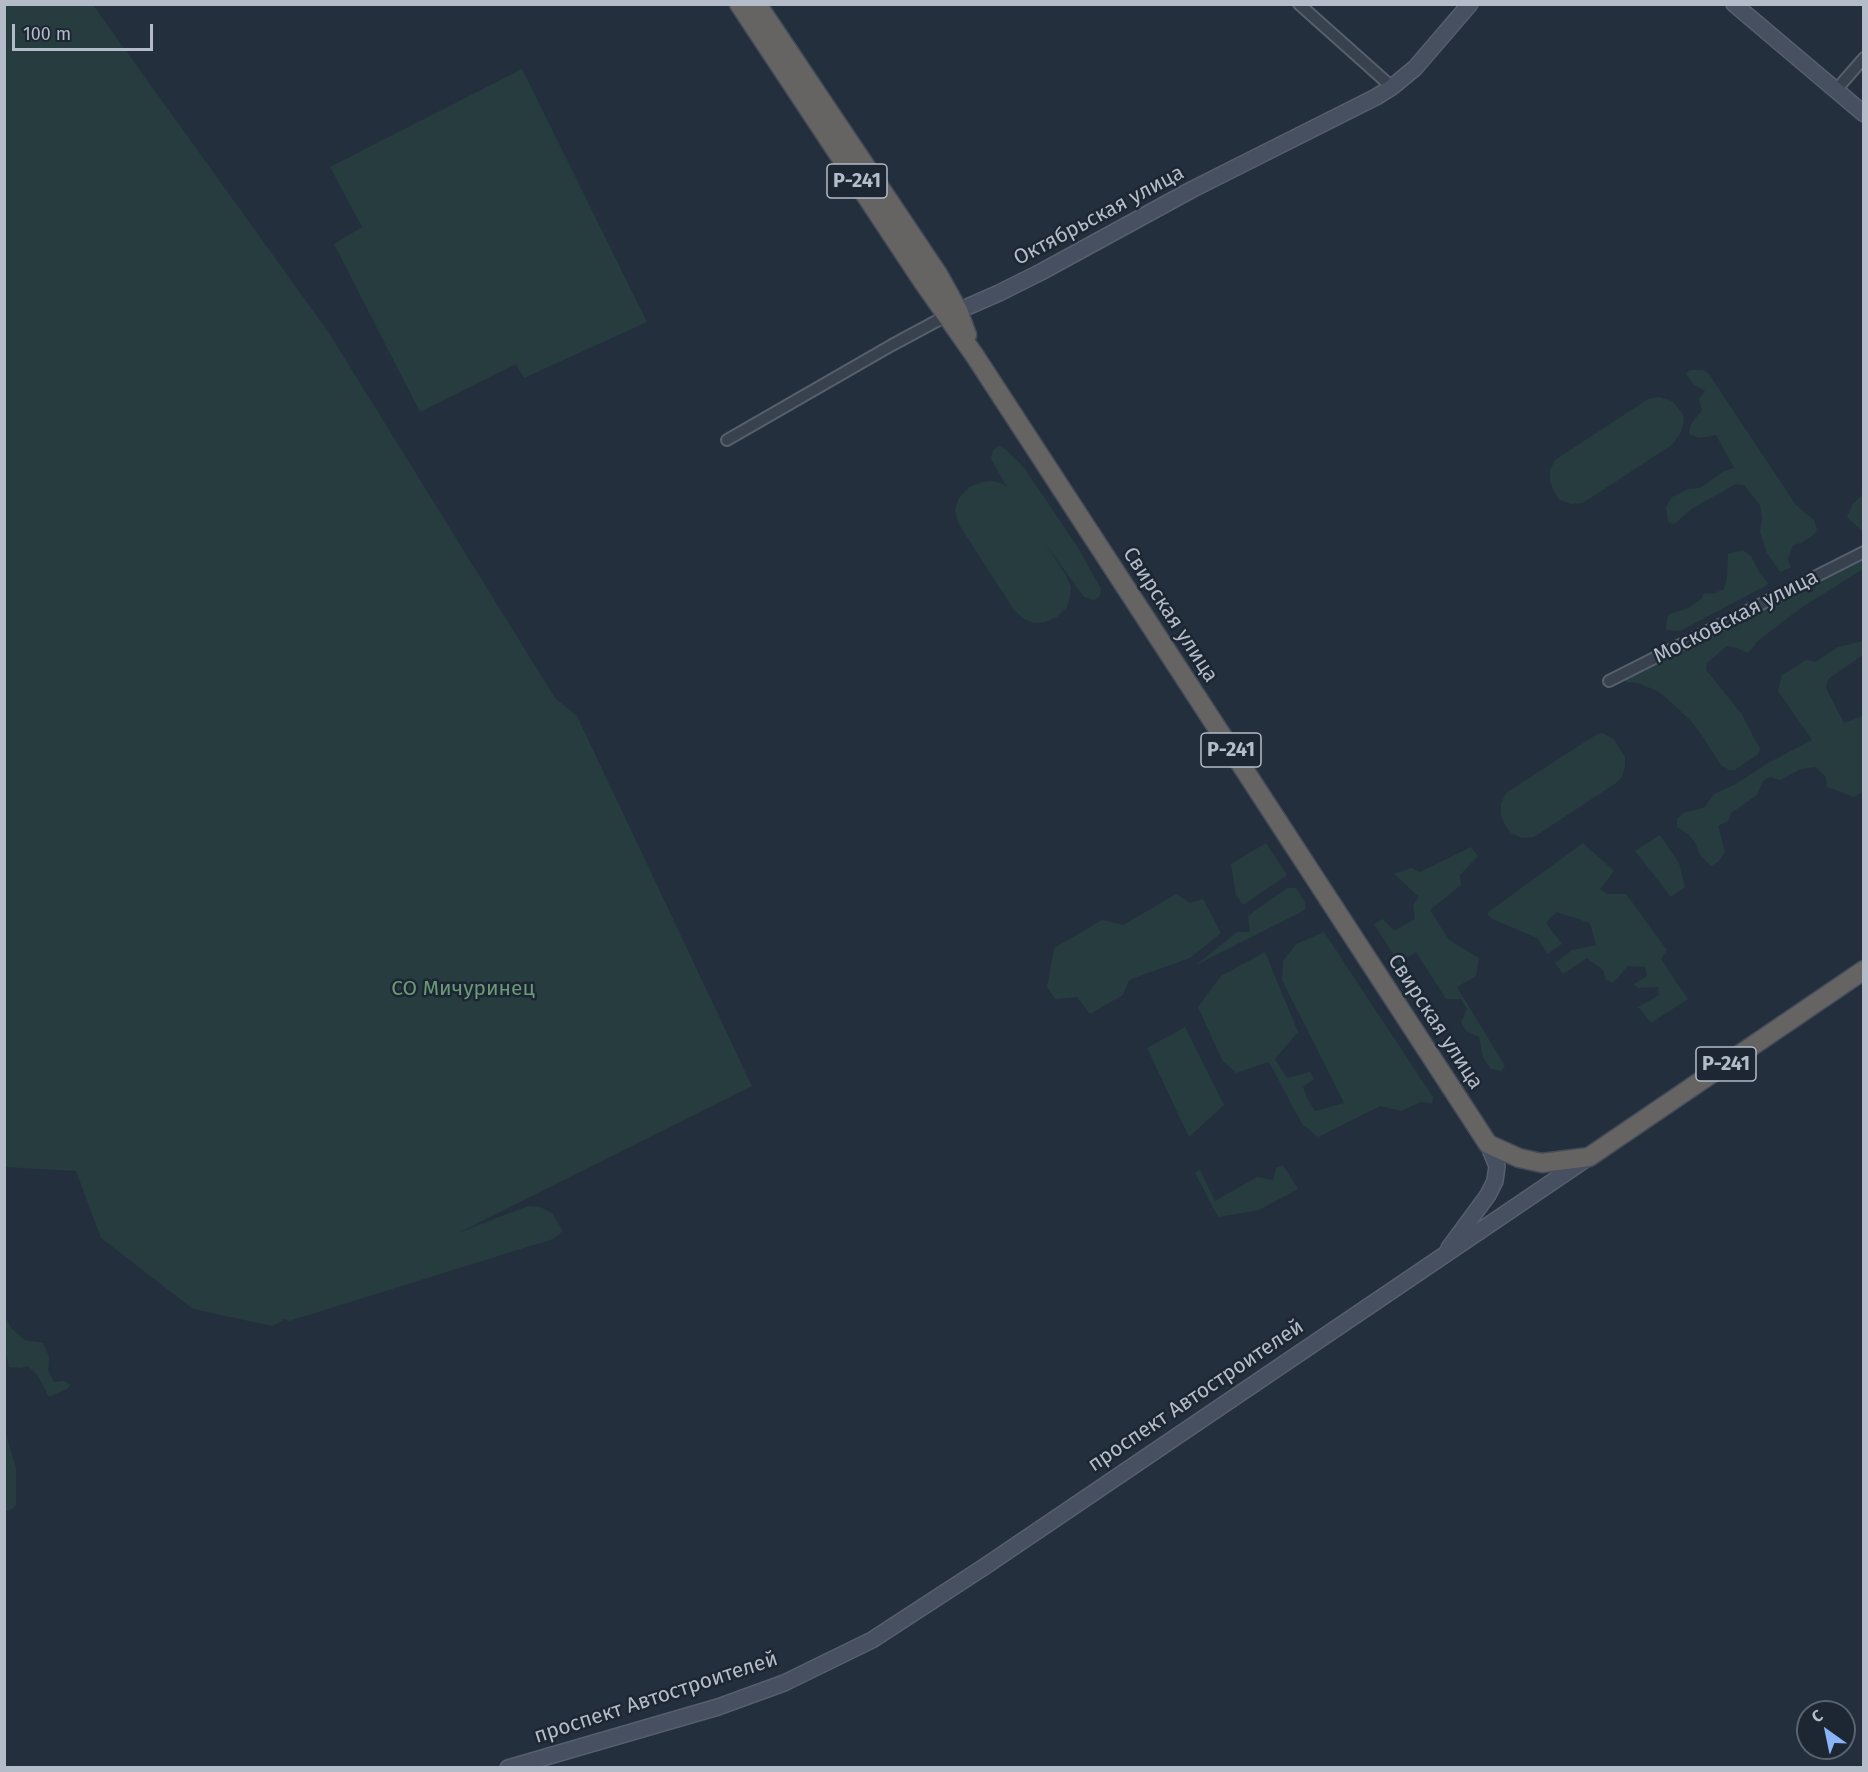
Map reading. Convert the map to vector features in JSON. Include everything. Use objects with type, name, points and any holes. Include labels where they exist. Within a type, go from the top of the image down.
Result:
[{"type":"highway","name":"Свирская улица","points":[[739,4],[952,313],[975,357],[1488,1144]]},
{"type":"highway","name":"Р-241","points":[[757,4],[938,274],[952,313]]},
{"type":"highway","name":"проспект Автостроителей","points":[[1589,1157],[1863,970]]},
{"type":"highway","name":"Р-241","points":[[1488,1144],[1519,1158],[1542,1163],[1589,1157]]},
{"type":"main road","name":"Октябрьская улица","points":[[952,313],[1041,272],[1193,189],[1340,116],[1392,87],[1416,68],[1470,4]]},
{"type":"main road","points":[[1734,4],[1863,114]]},
{"type":"main road","name":"Свирская улица","points":[[1443,1256],[1488,1195],[1495,1181],[1497,1166],[1488,1144]]},
{"type":"main road","name":"проспект Автостроителей","points":[[508,1767],[718,1707],[783,1683],[872,1640],[984,1567],[1589,1157]]},
{"type":"street","points":[[1299,4],[1392,87]]},
{"type":"street","points":[[1836,90],[1863,58]]},
{"type":"street","name":"Октябрьская улица","points":[[727,440],[952,313]]},
{"type":"street","name":"Московская улица","points":[[1609,681],[1863,552]]},
{"type":"green space","name":"СО Мичуринец","points":[[4,5],[93,5],[329,333],[555,698],[577,716],[752,1086],[458,1233],[528,1206],[540,1207],[552,1213],[563,1231],[553,1239],[289,1321],[285,1319],[272,1326],[193,1309],[101,1238],[76,1171],[5,1167]]},
{"type":"green space","points":[[522,69],[647,322],[524,378],[516,364],[420,412],[334,244],[362,227],[330,167]]},
{"type":"green space","points":[[1690,370],[1704,370],[1709,374],[1796,505],[1814,520],[1817,530],[1812,536],[1793,545],[1788,559],[1791,568],[1780,572],[1767,553],[1760,532],[1762,518],[1760,505],[1744,485],[1736,484],[1693,508],[1674,524],[1668,522],[1666,507],[1672,497],[1688,489],[1700,488],[1724,471],[1734,468],[1716,435],[1699,438],[1689,434],[1691,424],[1702,410],[1699,399],[1705,391],[1693,384],[1686,374]]},
{"type":"green space","points":[[1659,397],[1672,401],[1683,414],[1681,432],[1673,444],[1583,503],[1571,504],[1560,500],[1550,481],[1550,470],[1555,460],[1648,399]]},
{"type":"green space","points":[[999,446],[1023,466],[1077,546],[1101,589],[1100,596],[1094,600],[1084,597],[1045,543],[1071,587],[1067,607],[1057,617],[1045,622],[1034,623],[1024,619],[1014,610],[958,523],[955,510],[959,498],[969,487],[993,481],[1007,487],[991,459],[993,450]]},
{"type":"green space","points":[[1863,494],[1863,532],[1847,517],[1853,504]]},
{"type":"green space","points":[[1743,550],[1751,556],[1759,572],[1769,584],[1680,631],[1666,630],[1669,614],[1689,608],[1702,598],[1703,594],[1715,593],[1724,589],[1728,554]]},
{"type":"green space","points":[[1863,558],[1863,569],[1801,608],[1759,640],[1748,653],[1727,646],[1707,663],[1706,670],[1741,713],[1760,749],[1758,754],[1735,770],[1729,770],[1721,765],[1688,718],[1665,697],[1638,683],[1626,682],[1624,677]]},
{"type":"green space","points":[[1863,641],[1863,655],[1828,679],[1826,688],[1844,723],[1863,716],[1863,792],[1854,797],[1827,787],[1826,777],[1815,767],[1801,769],[1780,780],[1770,777],[1763,781],[1757,795],[1731,813],[1728,821],[1718,826],[1725,852],[1718,862],[1711,866],[1700,855],[1695,842],[1677,827],[1677,819],[1683,813],[1705,807],[1714,794],[1736,784],[1768,763],[1812,740],[1778,691],[1782,675],[1806,660],[1815,662],[1838,647]]},
{"type":"green space","points":[[1602,733],[1614,739],[1625,757],[1622,777],[1534,837],[1522,838],[1511,833],[1501,815],[1501,804],[1506,793],[1597,734]]},
{"type":"green space","points":[[1660,835],[1679,863],[1685,887],[1671,897],[1635,851]]},
{"type":"green space","points":[[1266,843],[1287,875],[1243,905],[1236,895],[1231,864]]},
{"type":"green space","points":[[1583,843],[1614,871],[1600,889],[1607,894],[1626,894],[1667,950],[1661,959],[1688,999],[1651,1023],[1638,1007],[1659,995],[1658,987],[1638,988],[1634,984],[1647,976],[1645,967],[1628,966],[1613,983],[1606,980],[1603,970],[1587,958],[1563,974],[1555,963],[1572,950],[1596,945],[1590,923],[1556,912],[1546,923],[1562,944],[1547,954],[1537,938],[1492,919],[1487,913]]},
{"type":"green space","points":[[1471,847],[1478,856],[1460,875],[1461,885],[1430,910],[1449,940],[1479,958],[1476,976],[1457,987],[1505,1066],[1502,1071],[1491,1069],[1483,1058],[1479,1037],[1466,1031],[1461,1022],[1467,1009],[1461,999],[1446,999],[1416,952],[1403,960],[1423,991],[1418,994],[1374,924],[1383,919],[1394,931],[1415,919],[1413,905],[1419,897],[1394,874],[1411,868],[1420,872]]},
{"type":"green space","points":[[1287,888],[1296,888],[1305,902],[1305,910],[1196,965],[1237,932],[1250,932],[1248,916]]},
{"type":"green space","points":[[1176,894],[1190,903],[1203,899],[1221,933],[1190,958],[1129,980],[1123,995],[1090,1014],[1077,997],[1055,999],[1047,987],[1054,948],[1102,920],[1123,925]]},
{"type":"green space","points":[[1324,932],[1433,1097],[1432,1103],[1421,1102],[1401,1111],[1380,1106],[1318,1137],[1302,1124],[1269,1062],[1236,1073],[1222,1060],[1198,1007],[1221,976],[1265,952],[1298,1032],[1275,1059],[1287,1078],[1310,1072],[1314,1079],[1303,1087],[1315,1111],[1344,1103],[1282,980],[1283,961],[1296,944]]},
{"type":"green space","points":[[1185,1027],[1224,1105],[1189,1137],[1147,1048]]},
{"type":"green space","points":[[1283,1165],[1298,1189],[1259,1210],[1218,1217],[1195,1173],[1200,1170],[1215,1201],[1257,1177],[1273,1180],[1276,1168]]},
{"type":"green space","points":[[4,1315],[12,1329],[25,1340],[43,1343],[49,1357],[48,1370],[54,1382],[64,1381],[71,1385],[67,1389],[49,1397],[38,1376],[28,1366],[9,1367],[5,1349]]},
{"type":"green space","points":[[4,1428],[16,1468],[16,1505],[5,1512]]}]
